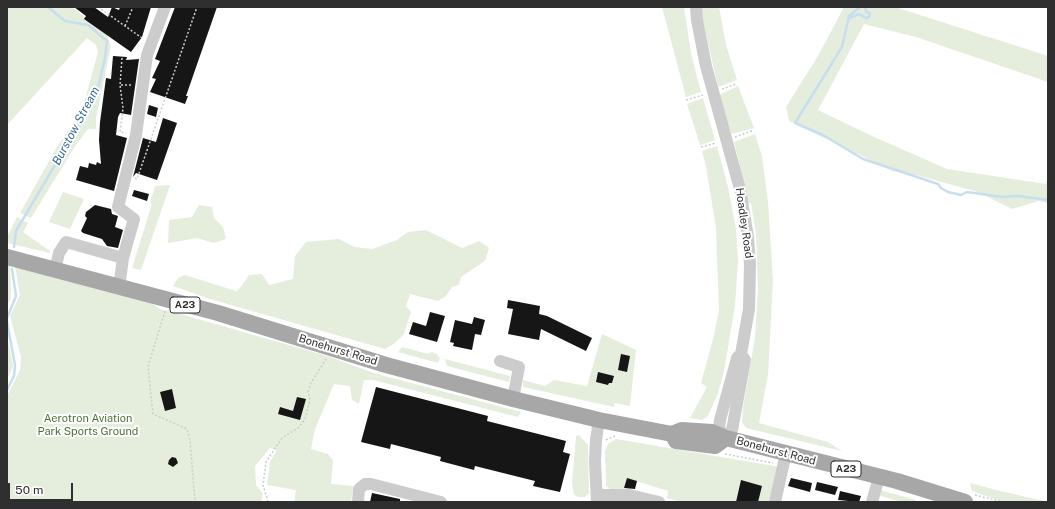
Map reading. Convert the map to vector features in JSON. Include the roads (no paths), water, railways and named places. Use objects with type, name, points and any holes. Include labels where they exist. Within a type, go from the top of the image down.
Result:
[{"type":"main road","name":"Bonehurst Road","points":[[7,257],[119,288],[218,313],[330,348],[513,399],[599,420],[672,434],[682,430],[712,432],[726,438],[962,499]]},
{"type":"street","points":[[119,288],[123,258],[134,219],[118,207],[136,135],[148,55],[165,7]]},
{"type":"street","name":"Hoadley Road","points":[[696,7],[706,66],[740,189],[748,238],[750,286],[749,309],[741,354],[745,360],[732,430],[726,438]]},
{"type":"street","points":[[55,270],[59,253],[66,242],[123,258]]},
{"type":"street","points":[[500,361],[519,367],[513,399]]},
{"type":"street","points":[[599,420],[595,461],[597,499],[629,495],[659,502]]},
{"type":"street","points":[[776,502],[786,454]]},
{"type":"street","points":[[872,502],[879,477]]},
{"type":"street","points":[[358,502],[359,489],[365,484],[370,484],[441,502]]},
{"type":"waterway","name":"Burstow Stream","points":[[14,247],[16,231],[80,123],[98,88],[105,58],[107,41],[88,25],[65,21],[48,7]]},
{"type":"waterway","points":[[860,7],[849,16],[842,47],[795,123],[823,135],[863,159],[938,184],[941,188],[948,192],[961,195],[967,192],[1002,197],[1018,196],[1048,200]]},
{"type":"waterway","points":[[850,18],[859,14],[866,18],[869,17],[870,13],[866,12],[865,7]]},
{"type":"waterway","name":"Burstow Stream","points":[[7,318],[16,296],[12,269]]},
{"type":"waterway","name":"Burstow Stream","points":[[7,322],[15,365],[14,376],[7,390]]},
{"type":"park label","name":"Aerotron Aviation Park Sports Ground","points":[[88,425]]}]
